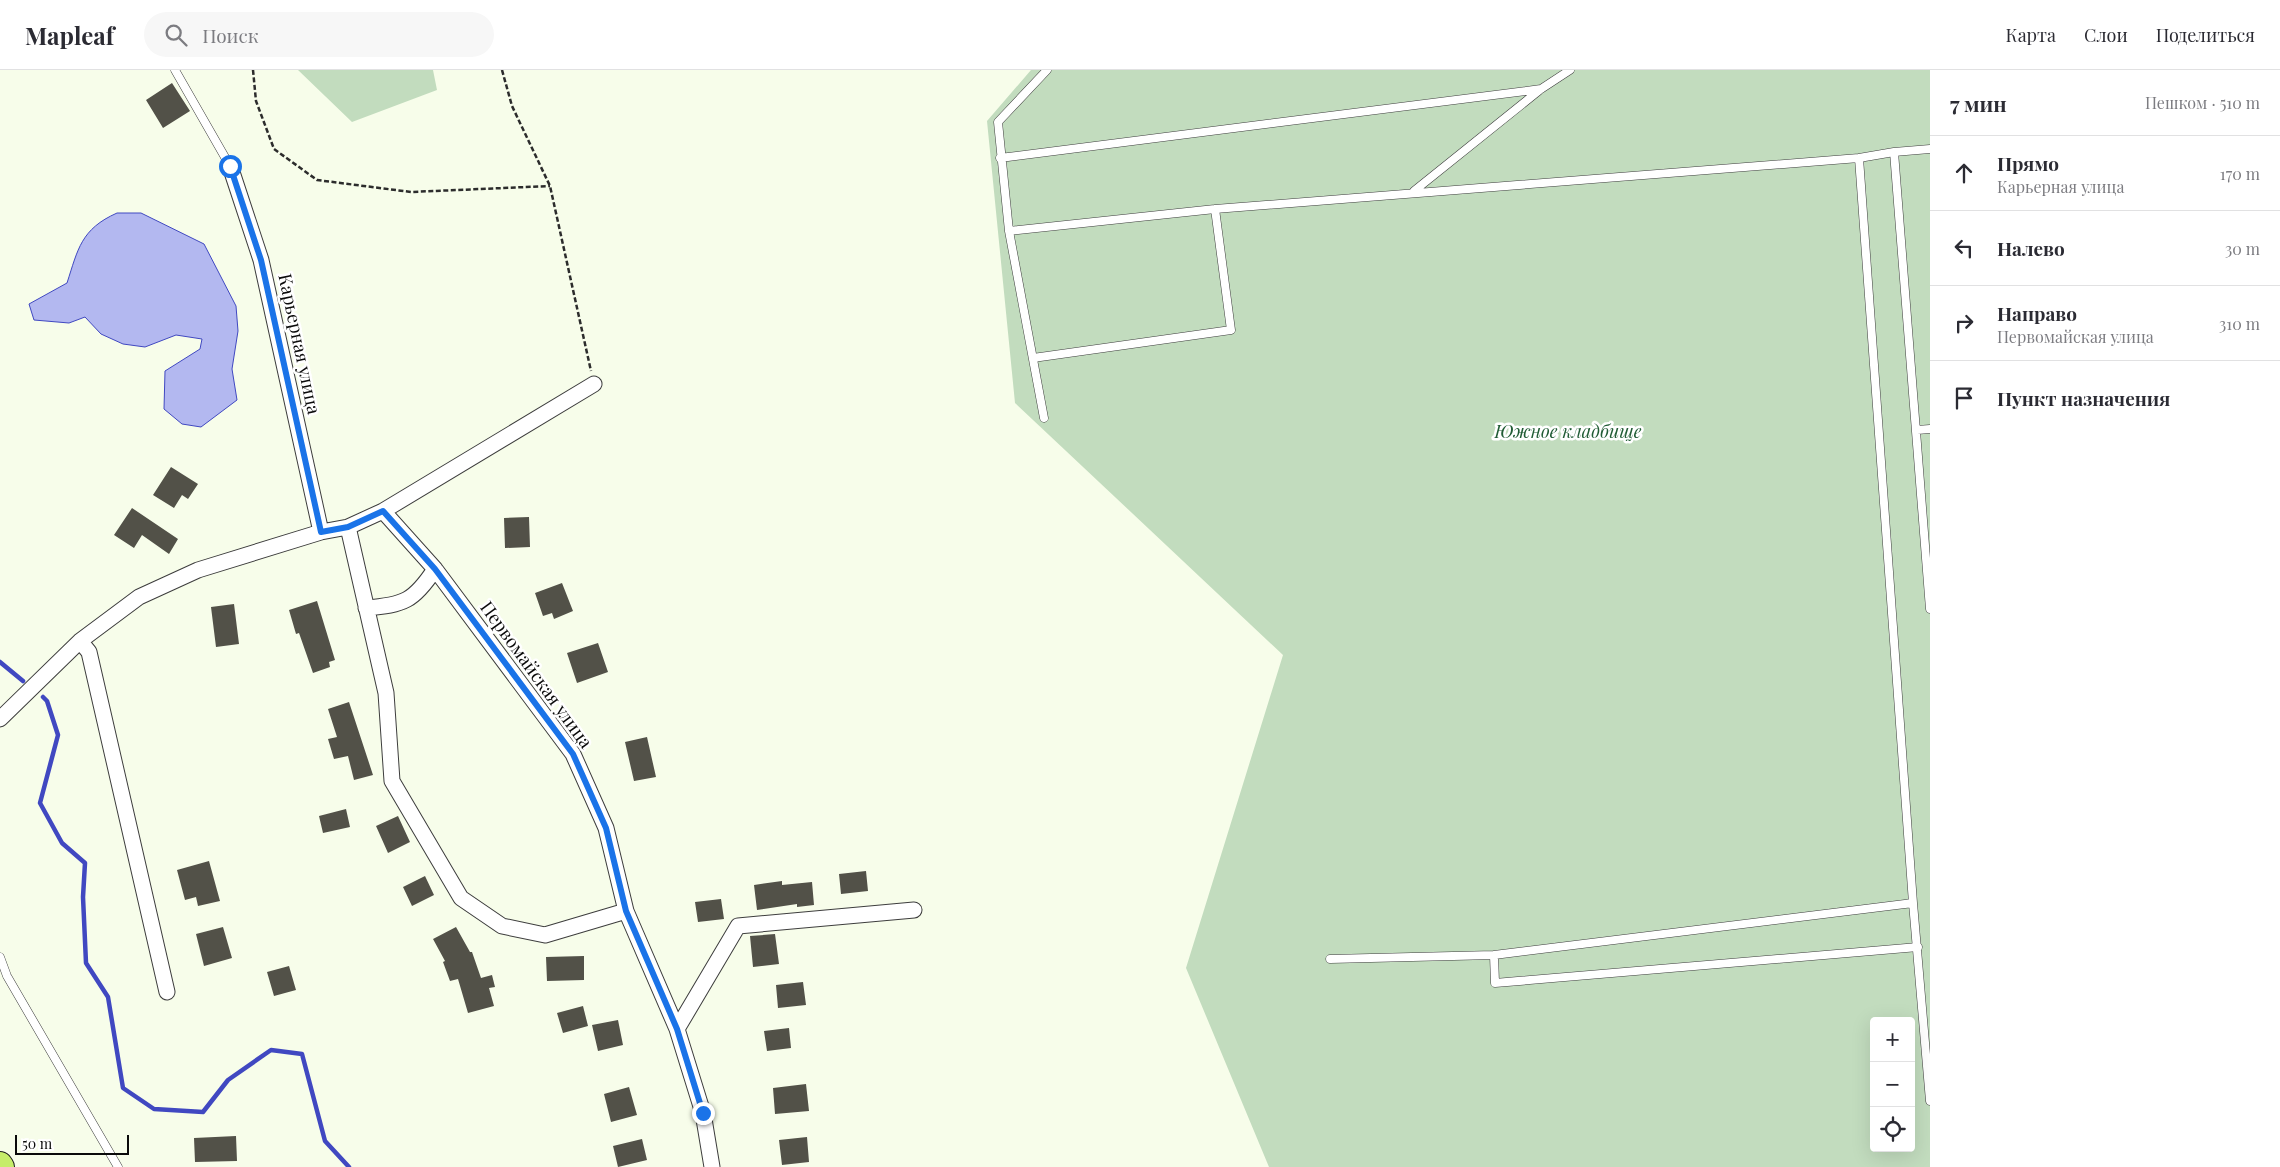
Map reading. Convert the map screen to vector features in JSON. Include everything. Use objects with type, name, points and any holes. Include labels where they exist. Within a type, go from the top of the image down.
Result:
[{"type":"street","name":"Карьерная улица","points":[[230,166],[261,260],[321,532]]},
{"type":"street","points":[[0,720],[80,641],[139,597],[198,570],[321,532],[348,527],[383,511],[594,384]]},
{"type":"street","name":"Первомайская улица","points":[[383,511],[435,569],[573,754],[606,828],[626,911],[677,1029],[703,1113],[712,1167]]},
{"type":"street","points":[[348,527],[386,693],[392,782],[460,898],[502,926],[545,934],[626,911]]},
{"type":"street","points":[[366,608],[393,606],[410,598],[422,589],[435,569]]},
{"type":"street","points":[[80,641],[89,652],[167,992]]},
{"type":"street","points":[[677,1029],[738,926],[914,910]]},
{"type":"lane","points":[[175,70],[230,166]]},
{"type":"lane","points":[[1044,418],[1010,231],[1000,158],[998,122],[1048,70]]},
{"type":"lane","points":[[1413,192],[1541,89],[1570,70]]},
{"type":"lane","points":[[1000,158],[1541,89]]},
{"type":"lane","points":[[1010,231],[1215,208],[1858,158],[1930,149]]},
{"type":"lane","points":[[1894,152],[1930,610]]},
{"type":"lane","points":[[1858,158],[1913,903],[1930,1101]]},
{"type":"lane","points":[[1034,358],[1231,330],[1215,208]]},
{"type":"lane","points":[[1917,430],[1930,429]]},
{"type":"lane","points":[[1330,959],[1494,955],[1913,903]]},
{"type":"lane","points":[[1494,955],[1495,983],[1918,947]]},
{"type":"lane","points":[[0,957],[8,976],[118,1167]]},
{"type":"path","points":[[253,70],[256,101],[274,149],[317,180],[411,192],[550,186]]},
{"type":"path","points":[[502,70],[512,106],[550,186],[594,384]]},
{"type":"green space","points":[[298,70],[433,70],[437,90],[352,122]]},
{"type":"green space","name":"Южное кладбище","points":[[1031,70],[1930,70],[1930,1167],[1269,1167],[1186,968],[1283,655],[1015,403],[987,121]]},
{"type":"water","points":[[117,213],[141,213],[204,244],[236,306],[238,331],[232,369],[237,400],[201,427],[182,424],[164,409],[165,371],[200,349],[202,339],[176,335],[145,347],[123,344],[101,334],[85,317],[69,323],[34,320],[29,304],[67,283],[78,250],[88,233],[105,219]]},
{"type":"building","points":[[172,83],[190,111],[163,128],[146,100]]},
{"type":"building","points":[[171,467],[198,484],[188,499],[182,495],[174,508],[153,495]]},
{"type":"building","points":[[132,508],[178,539],[169,554],[142,535],[134,548],[114,535]]},
{"type":"building","points":[[529,517],[530,547],[505,548],[504,518]]},
{"type":"building","points":[[562,583],[573,611],[554,619],[552,613],[543,616],[535,593]]},
{"type":"building","points":[[317,601],[335,660],[329,662],[330,667],[313,673],[299,633],[296,634],[289,610]]},
{"type":"building","points":[[234,604],[239,644],[216,647],[211,607]]},
{"type":"building","points":[[598,643],[608,672],[577,683],[567,653]]},
{"type":"building","points":[[349,702],[373,775],[354,780],[348,756],[334,759],[328,739],[337,737],[328,709]]},
{"type":"building","points":[[647,737],[656,777],[634,781],[625,742]]},
{"type":"building","points":[[346,809],[350,827],[323,833],[319,816]]},
{"type":"building","points":[[398,816],[410,842],[388,853],[376,826]]},
{"type":"building","points":[[209,861],[220,901],[198,906],[196,897],[185,900],[177,870]]},
{"type":"building","points":[[866,871],[868,891],[841,894],[839,874]]},
{"type":"building","points":[[425,876],[434,895],[412,906],[403,887]]},
{"type":"building","points":[[782,881],[782,885],[812,882],[814,905],[797,907],[797,904],[757,910],[754,885]]},
{"type":"building","points":[[721,899],[724,919],[698,922],[695,902]]},
{"type":"building","points":[[223,927],[232,958],[204,966],[196,934]]},
{"type":"building","points":[[456,927],[470,952],[472,952],[481,978],[492,975],[495,987],[489,988],[494,1006],[468,1013],[458,979],[450,981],[443,962],[445,961],[433,939]]},
{"type":"building","points":[[775,934],[779,964],[753,967],[750,936]]},
{"type":"building","points":[[584,956],[584,980],[547,981],[546,957]]},
{"type":"building","points":[[289,966],[296,990],[274,996],[267,972]]},
{"type":"building","points":[[803,982],[806,1005],[778,1008],[776,985]]},
{"type":"building","points":[[583,1006],[588,1026],[563,1033],[557,1013]]},
{"type":"building","points":[[618,1020],[623,1045],[598,1051],[592,1025]]},
{"type":"building","points":[[789,1028],[791,1048],[767,1051],[764,1031]]},
{"type":"building","points":[[806,1084],[809,1111],[775,1114],[773,1088]]},
{"type":"building","points":[[629,1087],[637,1115],[611,1122],[604,1094]]},
{"type":"building","points":[[236,1136],[237,1161],[195,1162],[194,1138]]},
{"type":"building","points":[[807,1137],[809,1162],[782,1165],[779,1140]]},
{"type":"building","points":[[642,1139],[647,1160],[618,1167],[613,1146]]},
{"type":"waterway","points":[[0,662],[23,681]]},
{"type":"waterway","points":[[43,697],[47,701],[58,735],[40,803],[62,843],[85,863],[83,897],[86,963],[108,997],[123,1088],[154,1109],[203,1112],[228,1080],[271,1050],[302,1054],[325,1141],[349,1167]]},
{"type":"route","points":[[230,166],[261,260],[321,532],[348,527],[383,511],[435,569],[573,754],[606,828],[626,911],[677,1029],[703,1113]]}]
